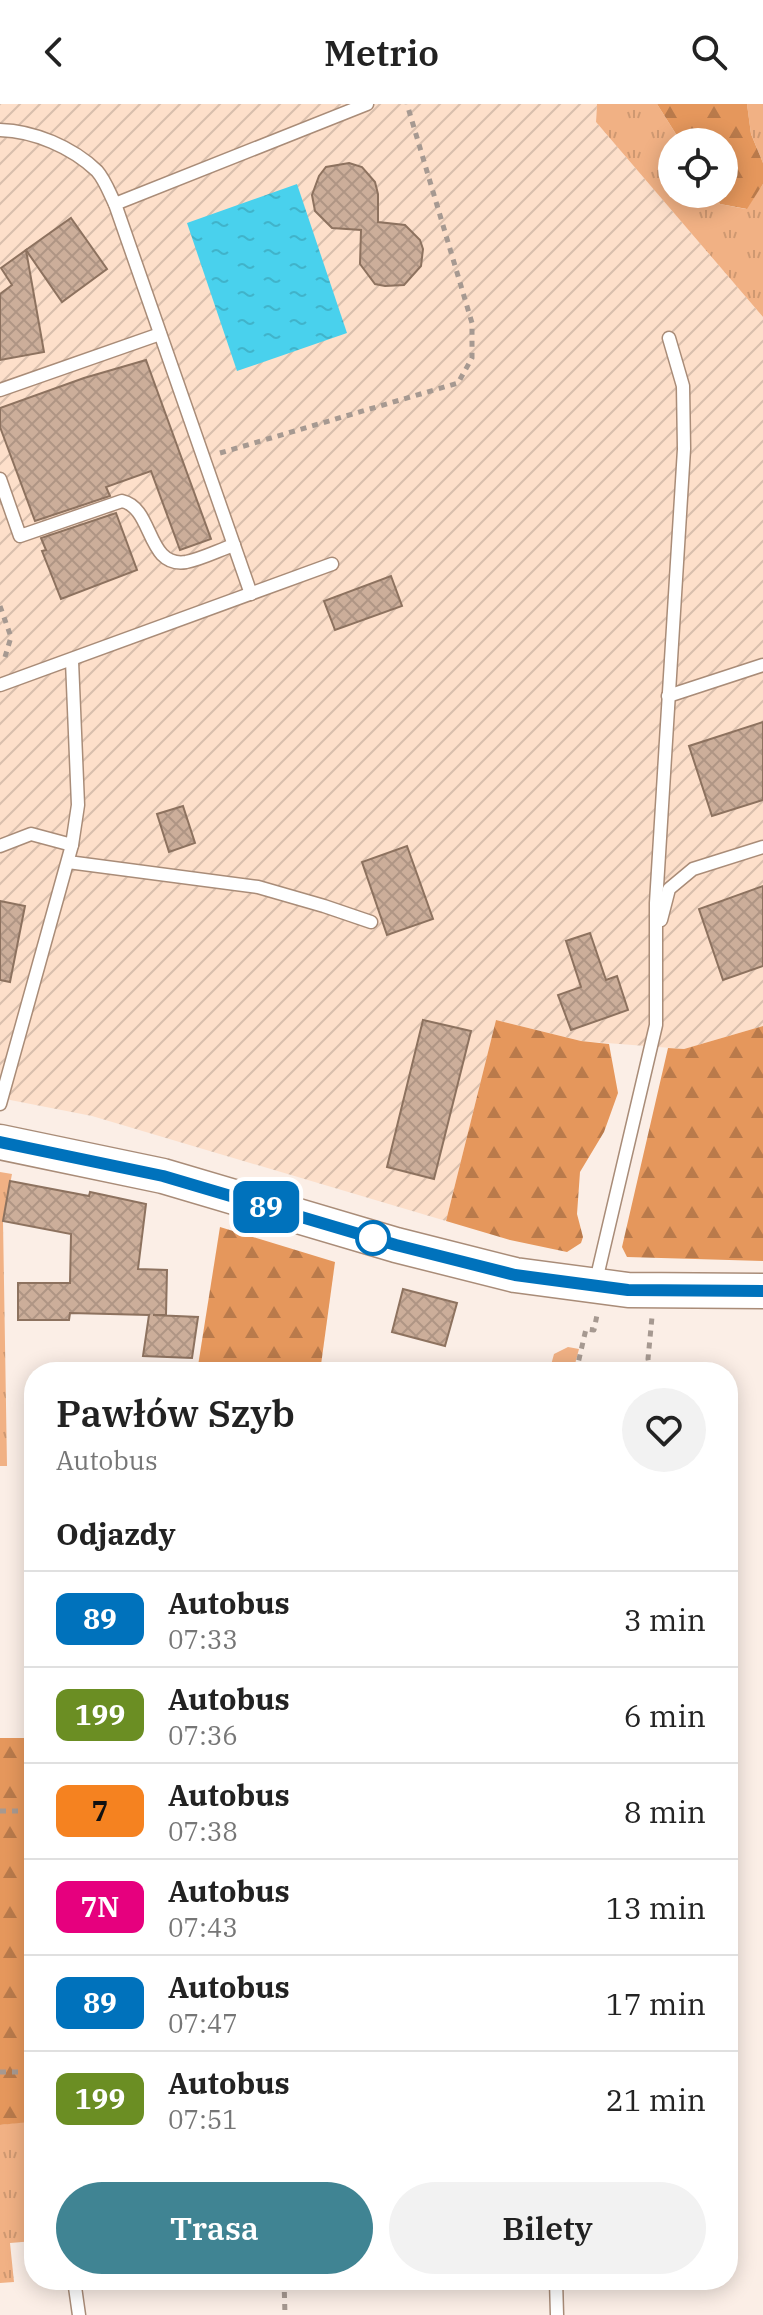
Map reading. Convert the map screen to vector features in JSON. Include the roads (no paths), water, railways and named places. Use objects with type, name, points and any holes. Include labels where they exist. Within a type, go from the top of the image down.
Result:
[{"type":"street","points":[[0,1142],[163,1176],[447,1260],[526,1277],[596,1297],[763,1291]]},
{"type":"lane","points":[[115,204],[367,104]]},
{"type":"lane","points":[[0,130],[45,138],[76,154],[99,173],[115,204],[251,594]]},
{"type":"lane","points":[[0,390],[160,334]]},
{"type":"lane","points":[[596,1297],[656,1025],[656,903],[684,449],[683,386],[669,338]]},
{"type":"lane","points":[[0,479],[20,536],[122,501],[133,503],[140,511],[158,550],[172,560],[184,562],[234,545]]},
{"type":"lane","points":[[0,685],[332,564]]},
{"type":"lane","points":[[0,1104],[72,845],[78,805],[72,661]]},
{"type":"lane","points":[[668,696],[763,665]]},
{"type":"lane","points":[[0,846],[31,834],[72,845]]},
{"type":"lane","points":[[657,935],[669,889],[693,869],[763,847]]},
{"type":"lane","points":[[68,862],[258,887],[371,922]]},
{"type":"lane","points":[[75,2290],[79,2315]]},
{"type":"lane","points":[[556,2290],[557,2315]]},
{"type":"water","points":[[297,184],[347,333],[237,371],[187,223]]}]
